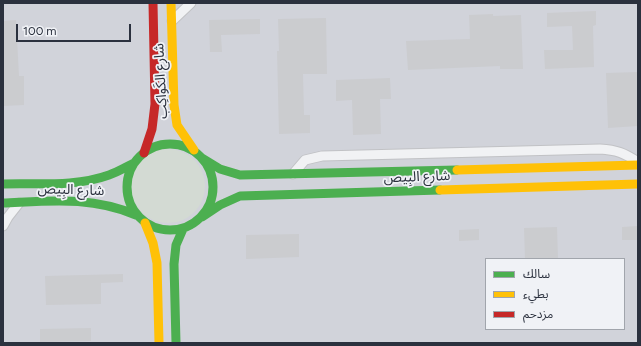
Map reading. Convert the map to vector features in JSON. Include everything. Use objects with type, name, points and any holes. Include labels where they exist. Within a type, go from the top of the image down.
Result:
[{"type":"street","name":"شارع الكَواكِب","points":[[144,152],[150,137],[154,120],[155,104],[153,3]]},
{"type":"street","name":"شارع الكَواكِب","points":[[171,3],[174,105],[177,125],[195,152]]},
{"type":"street","points":[[172,21],[191,3]]},
{"type":"street","points":[[169,144],[185,147],[195,152],[202,158],[209,169],[213,181],[213,194],[209,206],[202,217],[183,229],[173,231],[153,228],[144,223],[130,206],[127,195],[129,172],[134,163],[144,152],[153,147],[169,144]]},
{"type":"street","points":[[293,174],[306,160],[322,156],[600,149],[615,150],[624,153],[638,162]]},
{"type":"street","name":"شارع البِيص","points":[[202,158],[225,172],[240,175],[638,165]]},
{"type":"street","name":"شارع البِيص","points":[[3,184],[88,181],[120,171],[134,163]]},
{"type":"street","name":"شارع البِيص","points":[[202,217],[226,201],[240,196],[638,184]]},
{"type":"street","name":"شارع البِيص","points":[[3,203],[96,202],[117,206],[136,215]]},
{"type":"street","points":[[3,226],[19,203]]},
{"type":"street","points":[[144,223],[153,243],[157,263],[159,343]]},
{"type":"street","points":[[176,343],[174,264],[176,245],[183,229]]},
{"type":"shaded area","points":[[3,3],[638,3],[638,343],[3,343]]},
{"type":"shaded area","points":[[168,149],[182,152],[194,160],[202,172],[205,186],[202,200],[194,212],[182,220],[168,223],[154,220],[142,212],[134,200],[131,186],[134,172],[142,160],[154,152]]},
{"type":"building","points":[[596,11],[596,25],[593,26],[594,67],[545,69],[544,50],[573,50],[572,26],[547,27],[547,13]]},
{"type":"building","points":[[493,14],[493,16],[521,15],[523,69],[500,69],[500,66],[408,70],[406,41],[470,39],[469,15]]},
{"type":"building","points":[[326,18],[327,74],[303,74],[304,115],[310,115],[310,133],[279,134],[277,51],[279,51],[278,19]]},
{"type":"building","points":[[260,19],[260,34],[221,35],[222,52],[210,52],[209,20]]},
{"type":"building","points":[[16,20],[19,76],[24,76],[24,105],[3,106],[3,21]]},
{"type":"building","points":[[638,72],[638,126],[608,128],[606,73]]},
{"type":"building","points":[[390,78],[391,99],[380,99],[381,134],[353,135],[352,100],[336,101],[336,80]]},
{"type":"building","points":[[638,226],[638,240],[622,240],[622,227]]},
{"type":"building","points":[[557,227],[558,258],[525,258],[524,228]]},
{"type":"building","points":[[479,229],[479,240],[459,241],[459,230]]},
{"type":"building","points":[[299,234],[299,257],[246,259],[246,235]]},
{"type":"building","points":[[123,274],[123,282],[101,283],[101,304],[46,305],[45,276]]},
{"type":"building","points":[[91,328],[91,341],[40,342],[40,329]]},
{"type":"traffic: fast","points":[[170,144],[187,147],[201,156],[210,170],[213,187],[210,204],[201,218],[187,227],[170,230],[153,227],[139,218],[130,204],[127,187],[130,170],[139,156],[153,147],[170,144]]},
{"type":"traffic: fast","points":[[202,158],[220,169],[240,175],[457,170]]},
{"type":"traffic: fast","points":[[3,184],[57,184],[96,179],[119,171],[134,163]]},
{"type":"traffic: fast","points":[[202,217],[220,205],[240,196],[440,190]]},
{"type":"traffic: fast","points":[[3,203],[54,201],[87,202],[119,209],[136,215]]},
{"type":"traffic: fast","points":[[176,343],[174,264],[176,245],[183,229]]},
{"type":"traffic: slow","points":[[171,3],[174,105],[177,125],[194,150]]},
{"type":"traffic: slow","points":[[457,170],[638,165]]},
{"type":"traffic: slow","points":[[440,190],[638,184]]},
{"type":"traffic: slow","points":[[145,223],[153,243],[157,263],[159,343]]},
{"type":"traffic: jam","points":[[144,153],[152,129],[155,104],[153,3]]}]
